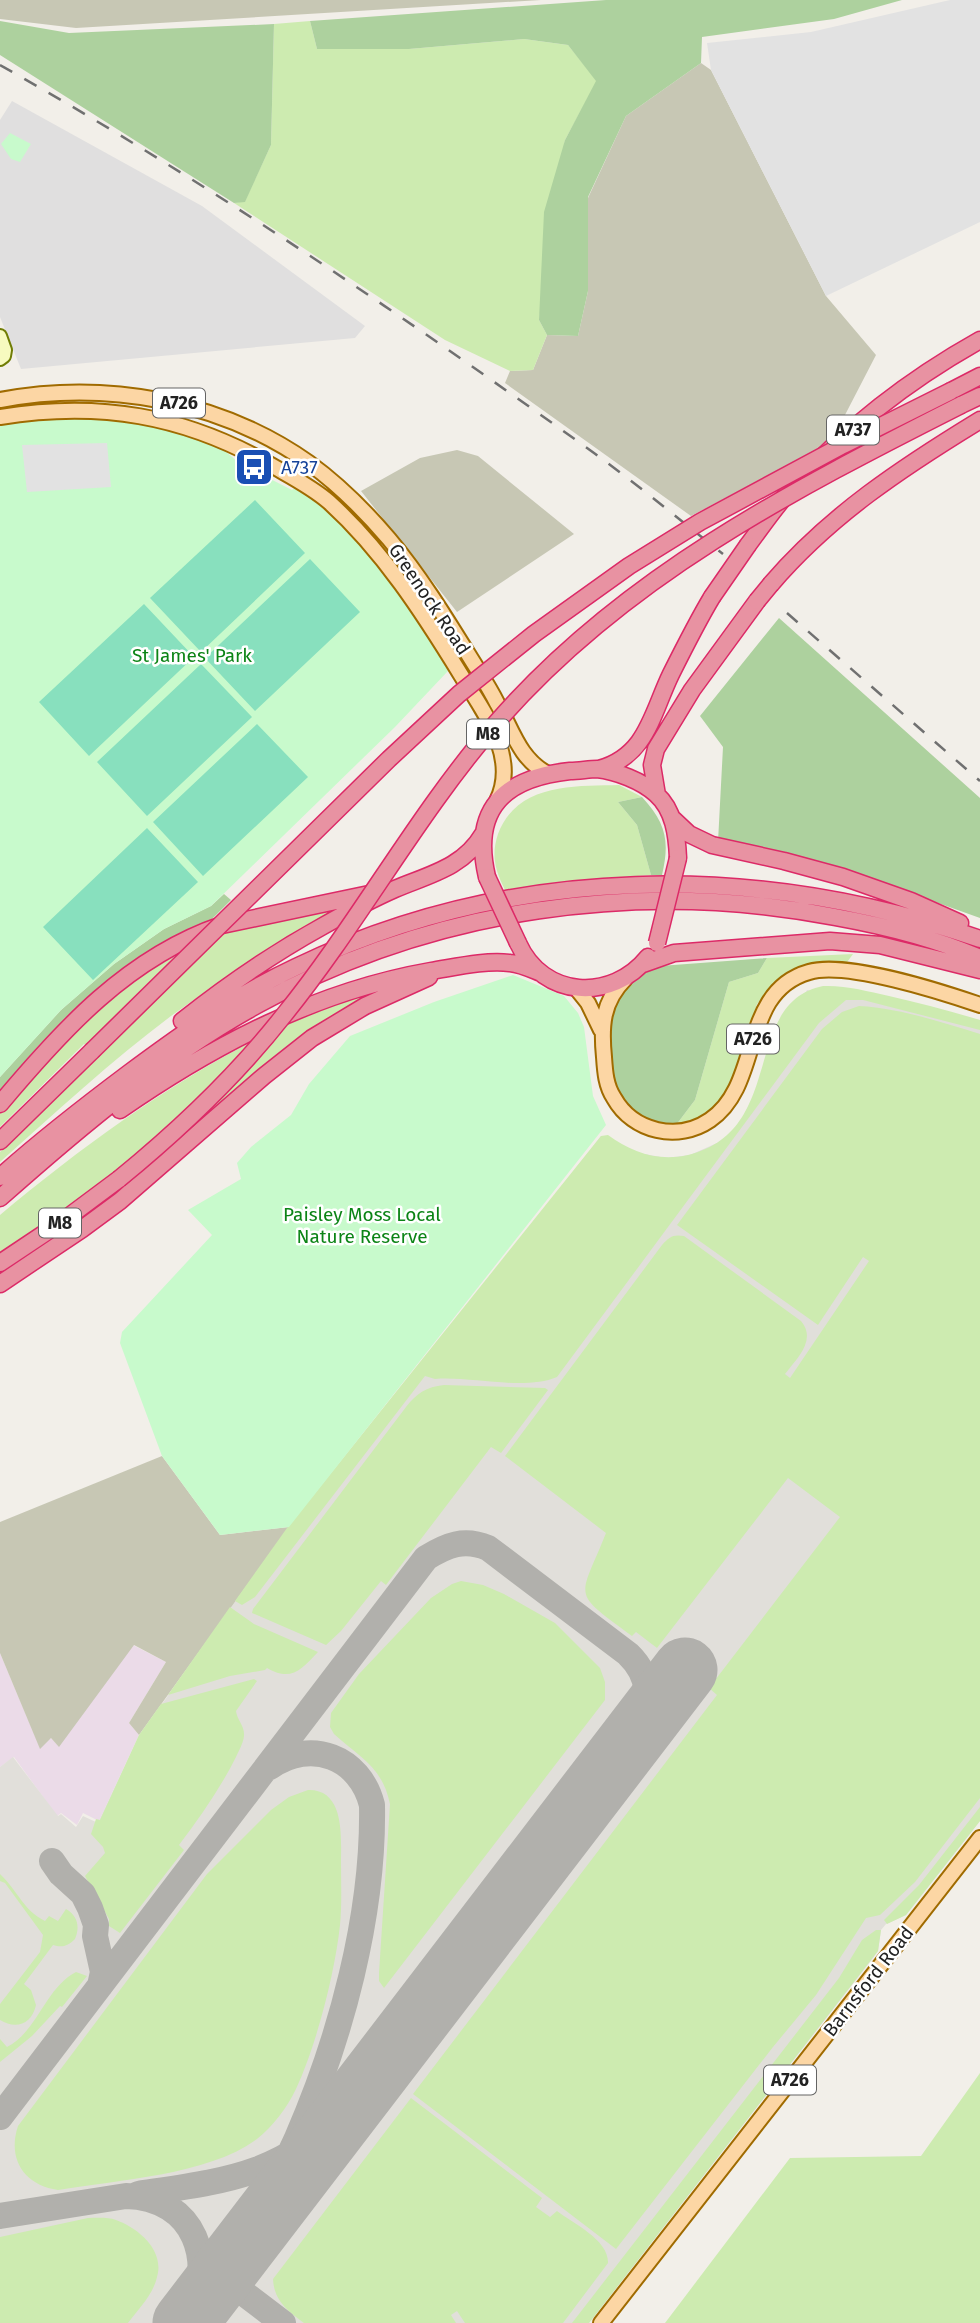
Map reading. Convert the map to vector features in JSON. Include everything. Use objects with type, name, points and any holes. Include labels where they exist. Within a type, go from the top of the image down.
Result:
[{"type":"highway","name":"A737","points":[[596,769],[613,765],[625,757],[644,736],[688,638],[712,597],[793,486],[846,435],[922,375],[980,340]]},
{"type":"highway","name":"M8","points":[[0,1141],[399,750],[459,694],[534,634],[608,580],[700,522],[843,445],[980,376]]},
{"type":"highway","name":"M8","points":[[0,1263],[60,1223],[118,1179],[186,1121],[258,1047],[314,975],[463,763],[499,720],[588,632],[656,579],[750,516],[820,476],[980,396]]},
{"type":"highway","points":[[657,795],[652,765],[656,749],[692,690],[771,584],[805,547],[858,500],[980,420]]},
{"type":"highway","name":"A726","points":[[541,973],[529,961],[487,877],[483,834],[487,818],[494,805],[520,783],[548,774],[596,769],[623,777],[657,795],[673,819],[678,858],[657,943],[643,964],[625,979],[598,988],[576,988]]},
{"type":"highway","points":[[673,819],[689,834],[712,845],[805,866],[876,888],[980,931]]},
{"type":"highway","points":[[0,1177],[113,1075],[243,976],[322,926],[395,889],[457,862],[468,855],[483,834]]},
{"type":"highway","points":[[48,1134],[197,1022],[295,967],[394,928],[487,903],[590,887],[726,885],[805,894],[862,905],[939,925],[980,939]]},
{"type":"highway","points":[[0,1104],[46,1048],[96,1001],[128,974],[167,948],[222,925],[395,889]]},
{"type":"highway","name":"M8","points":[[0,1200],[47,1157],[155,1070],[258,1004],[338,965],[385,948],[471,924],[530,911],[575,905],[716,901],[801,910],[857,921],[934,941],[980,958]]},
{"type":"highway","points":[[643,964],[674,953],[830,941],[880,945],[980,970]]},
{"type":"highway","points":[[0,1284],[120,1201],[264,1076],[312,1038],[365,1006],[423,981],[440,969],[490,962],[512,963],[576,988]]},
{"type":"highway","name":"M8","points":[[0,1200],[111,1116],[200,1057],[319,1002],[386,981],[440,969]]},
{"type":"main road","name":"Greenock Road","points":[[0,400],[41,394],[102,392],[177,403],[256,433],[308,462],[338,486],[389,539],[420,579],[497,703],[522,753],[531,763],[548,774]]},
{"type":"main road","name":"Greenock Road","points":[[0,417],[48,411],[103,410],[138,414],[171,422],[218,437],[245,450],[327,500],[372,547],[404,587],[492,726],[505,775],[503,788],[494,805]]},
{"type":"main road","name":"A726","points":[[576,988],[588,1003],[601,1031],[607,1082],[620,1107],[636,1122],[653,1129],[681,1132],[701,1126],[723,1110],[737,1087],[765,1009],[783,986],[804,973],[826,969],[853,972],[927,989],[980,1005]]},
{"type":"main road","name":"A726","points":[[601,1031],[608,1003],[615,989],[625,979]]},
{"type":"main road","name":"Barnsford Road","points":[[601,2323],[980,1838]]},
{"type":"street","points":[[0,336],[5,350],[2,357]]},
{"type":"shaded area","points":[[0,0],[541,0],[76,28],[0,19]]},
{"type":"shaded area","points":[[950,0],[980,0],[980,222],[826,296],[711,70],[707,43],[811,32]]},
{"type":"shaded area","points":[[701,63],[711,70],[826,296],[876,355],[831,442],[691,516],[505,383],[510,371],[533,370],[547,335],[578,336],[588,291],[588,198],[626,116]]},
{"type":"shaded area","points":[[12,101],[202,206],[365,326],[355,338],[21,369],[0,317],[0,120]]},
{"type":"shaded area","points":[[107,443],[111,487],[27,492],[22,445]]},
{"type":"shaded area","points":[[457,450],[478,456],[574,534],[457,612],[361,491],[420,458]]},
{"type":"shaded area","points":[[807,990],[980,1020],[980,1821],[906,1915],[886,1924],[881,1930],[878,1951],[873,1958],[589,2323],[0,2323],[0,1767],[13,1757],[58,1816],[61,1814],[76,1827],[83,1816],[98,1823],[139,1736],[235,1602],[601,1136],[639,1153],[666,1158],[690,1155],[728,1136],[742,1119]]},
{"type":"shaded area","points":[[162,1456],[220,1535],[289,1527],[139,1735],[129,1723],[166,1662],[134,1645],[59,1747],[51,1738],[40,1749],[0,1653],[0,1522]]},
{"type":"shaded area","points":[[133,1645],[166,1662],[129,1723],[139,1735],[99,1821],[83,1813],[77,1825],[61,1813],[57,1816],[14,1757],[0,1767],[0,1653],[40,1748],[51,1738],[59,1746]]},
{"type":"green space","points":[[606,0],[902,0],[834,19],[702,37],[701,63],[626,116],[588,197],[588,291],[578,336],[547,335],[539,320],[544,212],[565,140],[596,81],[568,45],[524,39],[409,49],[317,49],[310,21]]},
{"type":"green space","points":[[0,21],[69,33],[274,24],[271,145],[245,202],[234,203],[0,55]]},
{"type":"green space","points":[[310,21],[317,49],[409,49],[524,39],[568,45],[597,81],[565,140],[539,320],[547,335],[533,370],[510,371],[445,340],[234,203],[245,201],[271,145],[274,24]]},
{"type":"green space","points":[[10,133],[31,144],[20,162],[11,159],[1,144]]},
{"type":"green space","name":"St James' Park","points":[[67,415],[156,424],[216,443],[239,463],[292,490],[297,486],[334,516],[370,555],[412,611],[448,671],[395,727],[211,906],[164,929],[114,964],[61,1010],[0,1077],[0,422]]},
{"type":"green space","points":[[255,500],[305,553],[201,652],[150,598]]},
{"type":"green space","points":[[310,559],[360,612],[255,711],[205,658]]},
{"type":"green space","points":[[144,604],[194,657],[89,756],[39,702]]},
{"type":"green space","points":[[779,618],[980,798],[980,918],[832,865],[766,848],[718,842],[723,747],[700,716]]},
{"type":"green space","points":[[201,664],[252,717],[147,816],[97,762]]},
{"type":"green space","points":[[257,724],[308,777],[203,876],[153,822]]},
{"type":"green space","points":[[619,785],[642,797],[618,802],[637,825],[651,875],[560,882],[505,890],[495,862],[496,842],[507,817],[519,805],[533,796],[566,787]]},
{"type":"green space","points":[[642,797],[656,815],[664,833],[666,852],[662,875],[651,875],[637,825],[618,802]]},
{"type":"green space","points":[[147,828],[198,882],[93,980],[43,927]]},
{"type":"green space","points":[[224,894],[231,900],[206,925],[99,994],[40,1044],[0,1090],[0,1077],[61,1010],[114,964],[164,929],[211,906]]},
{"type":"green space","points":[[333,909],[334,914],[231,975],[171,1016],[105,1069],[0,1162],[0,1152],[97,1057],[84,1044],[0,1127],[0,1113],[103,1002],[158,965],[225,932]]},
{"type":"green space","points":[[853,954],[845,965],[822,964],[791,970],[773,986],[757,1004],[727,1093],[712,1113],[688,1126],[673,1129],[695,1100],[729,982],[758,973],[767,958]]},
{"type":"green space","points":[[767,958],[758,973],[729,982],[695,1100],[673,1129],[636,1117],[626,1107],[614,1078],[611,1026],[614,997],[639,976],[660,966]]},
{"type":"green space","name":"Paisley Moss Local Nature Reserve","points":[[513,975],[564,996],[578,1013],[584,1027],[593,1096],[606,1125],[289,1527],[220,1535],[162,1456],[120,1343],[122,1332],[212,1235],[188,1210],[241,1179],[237,1163],[251,1147],[291,1115],[309,1084],[350,1036],[434,1002]]},
{"type":"green space","points":[[823,986],[864,990],[957,1013],[980,1020],[980,1030],[863,1000],[846,1000],[819,1023],[557,1377],[544,1381],[513,1383],[435,1379],[425,1376],[255,1597],[242,1605],[235,1601],[287,1528],[601,1136],[608,1135],[645,1154],[666,1157],[688,1155],[719,1142],[740,1121],[753,1095],[781,1016],[797,997]]},
{"type":"green space","points":[[370,992],[369,998],[126,1188],[112,1174],[67,1209],[0,1254],[0,1215],[98,1138],[167,1091],[238,1049],[322,1008]]},
{"type":"green space","points":[[859,1006],[905,1013],[980,1034],[980,1798],[915,1882],[880,1915],[866,1918],[816,1995],[616,2249],[413,2094],[717,1695],[709,1688],[840,1517],[788,1478],[657,1648],[636,1632],[632,1636],[589,1601],[586,1583],[606,1533],[505,1456],[662,1245],[674,1236],[684,1236],[801,1321],[807,1335],[806,1342],[804,1349],[785,1374],[790,1378],[869,1261],[863,1257],[818,1325],[677,1225],[822,1029],[842,1012]]},
{"type":"green space","points":[[444,1385],[548,1390],[501,1453],[491,1447],[386,1585],[381,1581],[341,1631],[326,1645],[252,1613],[410,1402],[427,1389]]},
{"type":"green space","points":[[461,1581],[483,1585],[504,1594],[555,1623],[600,1668],[605,1682],[605,1700],[384,1988],[379,1981],[379,1973],[390,1804],[376,1771],[334,1734],[330,1727],[331,1713],[359,1674],[431,1598]]},
{"type":"green space","points":[[230,1607],[254,1624],[318,1652],[301,1669],[289,1674],[267,1668],[168,1695]]},
{"type":"green space","points":[[254,1679],[257,1681],[236,1711],[244,1736],[230,1769],[179,1845],[184,1850],[120,1933],[109,1926],[109,1919],[85,1876],[105,1853],[91,1834],[139,1735],[161,1704]]},
{"type":"green space","points":[[308,1790],[329,1797],[338,1816],[341,1840],[341,1917],[324,2009],[303,2072],[284,2110],[257,2139],[214,2161],[162,2174],[58,2190],[36,2183],[21,2169],[17,2159],[15,2138],[18,2126],[207,1874],[271,1810],[289,1797]]},
{"type":"green space","points":[[980,1807],[980,1821],[906,1915],[887,1924],[884,1920],[919,1885]]},
{"type":"green space","points":[[0,1874],[37,1917],[45,1921],[49,1916],[58,1921],[66,1909],[73,1915],[78,1926],[75,1939],[65,1946],[53,1945],[24,1984],[31,1990],[36,2005],[31,2017],[17,2025],[0,2020],[0,2004],[40,1952],[43,1935],[5,1883],[0,1881]]},
{"type":"green space","points":[[876,1930],[881,1930],[878,1951],[589,2323],[572,2323],[839,1978],[862,1940]]},
{"type":"green space","points":[[76,1972],[87,1976],[62,2007],[0,2062],[0,2039],[7,2047],[17,2040],[57,1988]]},
{"type":"green space","points":[[980,2073],[980,2323],[665,2323],[790,2158],[921,2156]]},
{"type":"green space","points":[[411,2098],[542,2198],[536,2207],[550,2217],[557,2211],[589,2233],[603,2247],[608,2263],[563,2323],[465,2323],[457,2311],[451,2315],[456,2323],[304,2323],[287,2310],[279,2299],[273,2279]]},
{"type":"green space","points":[[88,2218],[113,2219],[133,2228],[148,2241],[157,2258],[157,2277],[152,2290],[128,2323],[0,2323],[0,2237]]},
{"type":"taxiway","points":[[0,2117],[426,1558],[456,1544],[488,1548],[628,1654],[641,1671],[647,1690],[646,1709],[639,1730]]},
{"type":"taxiway","points":[[233,2261],[290,2154],[328,2059],[352,1975],[361,1932],[371,1847],[372,1805],[366,1788],[345,1764],[332,1757],[302,1754],[286,1758],[270,1767]]},
{"type":"taxiway","points":[[52,1861],[61,1874],[83,1894],[90,1908],[96,1925],[95,1936],[103,1972],[100,1986]]},
{"type":"taxiway","points":[[138,2194],[227,2179],[276,2162],[324,2131],[349,2109]]},
{"type":"taxiway","points":[[0,2216],[126,2196],[150,2200],[169,2208],[184,2221],[194,2237],[200,2256],[197,2297],[188,2319]]},
{"type":"taxiway","points":[[221,2276],[283,2323]]},
{"type":"runway","points":[[185,2323],[685,1670]]},
{"type":"railway","points":[[0,65],[153,155],[376,300],[594,453],[723,554]]},
{"type":"railway","points":[[787,613],[980,781]]},
{"type":"place","name":"A737","points":[[254,467]]}]
